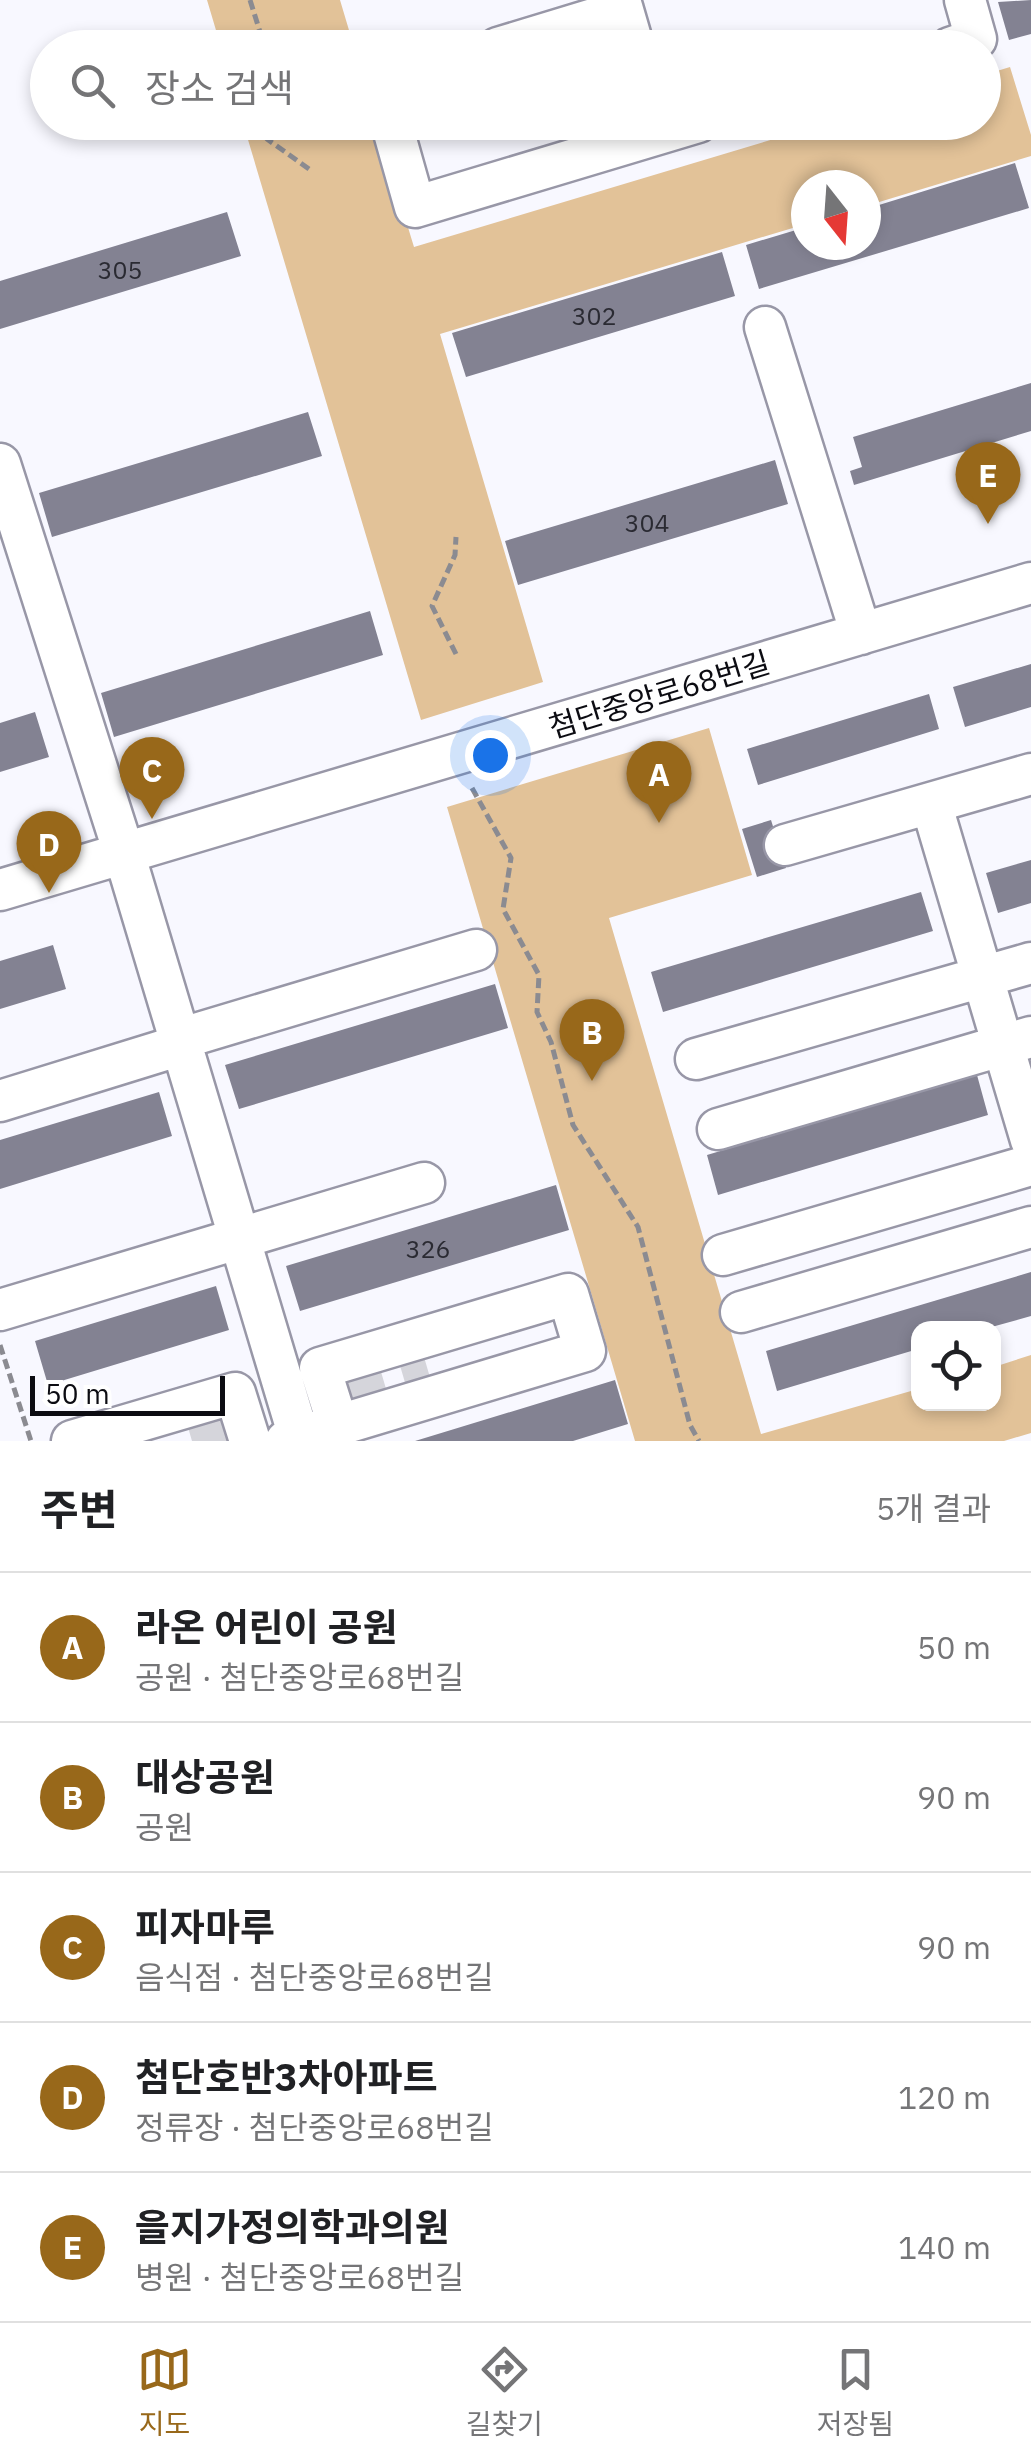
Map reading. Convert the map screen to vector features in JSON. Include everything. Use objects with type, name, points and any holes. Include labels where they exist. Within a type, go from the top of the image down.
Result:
[{"type":"street","points":[[965,0],[973,30]]},
{"type":"street","points":[[577,30],[626,19]]},
{"type":"street","points":[[396,140],[416,207],[622,140]]},
{"type":"street","points":[[764,327],[861,634]]},
{"type":"street","points":[[0,464],[124,853],[239,1238],[292,1439],[338,1408],[586,1351],[568,1294],[320,1368],[338,1408]]},
{"type":"street","name":"첨단중앙로68번길","points":[[0,890],[1031,583]]},
{"type":"street","points":[[785,845],[1031,774]]},
{"type":"street","points":[[930,804],[982,978],[1016,1042],[1031,1140]]},
{"type":"street","points":[[0,1101],[476,950]]},
{"type":"street","points":[[696,1060],[1031,963]]},
{"type":"street","points":[[718,1129],[1016,1042]]},
{"type":"street","points":[[723,1255],[1031,1164]]},
{"type":"street","points":[[0,1310],[424,1183]]},
{"type":"street","points":[[741,1312],[1031,1227]]},
{"type":"street","points":[[72,1441],[115,1435],[235,1393],[240,1433]]},
{"type":"path","points":[[250,0],[259,30]]},
{"type":"path","points":[[268,140],[310,168]]},
{"type":"path","points":[[456,537],[455,555],[432,606],[456,654]]},
{"type":"path","points":[[472,788],[511,858],[503,909],[539,975],[538,1012],[551,1042],[573,1125],[635,1218],[690,1426],[699,1441]]},
{"type":"path","points":[[0,1345],[30,1441]]},
{"type":"shaded area","points":[[207,0],[340,0],[349,30],[216,30]]},
{"type":"shaded area","points":[[1010,67],[1031,135],[1031,156],[881,201],[881,170],[791,170],[791,229],[440,334],[543,682],[421,720],[248,140],[381,140],[414,247],[770,140],[1001,140],[1001,70]]},
{"type":"shaded area","points":[[709,728],[752,875],[609,918],[761,1434],[911,1391],[911,1411],[1001,1411],[1001,1365],[1031,1355],[1031,1433],[1004,1441],[635,1441],[447,807]]},
{"type":"building","points":[[1031,0],[1031,34],[1009,40],[998,2]]},
{"type":"building","points":[[1015,163],[1029,208],[881,252],[881,204]]},
{"type":"building","points":[[227,212],[241,256],[0,329],[0,281]]},
{"type":"building","points":[[791,232],[791,260],[856,260],[759,289],[746,245]]},
{"type":"building","points":[[722,252],[735,296],[466,377],[452,333]]},
{"type":"building","points":[[1031,383],[1031,431],[854,485],[850,471],[862,467],[853,437]]},
{"type":"building","points":[[308,412],[322,456],[52,537],[39,493]]},
{"type":"building","points":[[775,460],[788,504],[518,585],[505,541]]},
{"type":"building","points":[[370,611],[383,655],[114,737],[101,693]]},
{"type":"building","points":[[1031,664],[1031,707],[965,727],[953,687]]},
{"type":"building","points":[[929,694],[939,729],[758,785],[747,749]]},
{"type":"building","points":[[35,712],[49,757],[0,772],[0,723]]},
{"type":"building","points":[[771,820],[786,868],[757,877],[742,829]]},
{"type":"building","points":[[1031,860],[1031,903],[998,913],[986,873]]},
{"type":"building","points":[[921,892],[933,931],[663,1012],[651,972]]},
{"type":"building","points":[[53,945],[66,989],[0,1009],[0,961]]},
{"type":"building","points":[[495,984],[508,1028],[239,1109],[225,1065]]},
{"type":"building","points":[[977,1075],[988,1115],[718,1195],[707,1155]]},
{"type":"building","points":[[159,1092],[172,1136],[0,1189],[0,1140]]},
{"type":"building","points":[[556,1185],[569,1230],[300,1311],[286,1266]]},
{"type":"building","points":[[1031,1272],[1031,1316],[1001,1324],[1001,1321],[911,1321],[911,1351],[777,1391],[766,1351]]},
{"type":"building","points":[[216,1286],[229,1330],[48,1385],[35,1341]]},
{"type":"building","points":[[615,1380],[628,1424],[573,1441],[415,1441]]},
{"type":"tunnel","points":[[347,1398],[429,1374]]},
{"type":"tunnel","points":[[192,1441],[226,1431]]},
{"type":"place","name":"을지가정의학과의원","points":[[988,524]]},
{"type":"place","name":"피자마루","points":[[152,819]]},
{"type":"place","name":"라온 어린이 공원","points":[[659,823]]},
{"type":"place","name":"첨단호반3차아파트","points":[[49,893]]},
{"type":"place","name":"대상공원","points":[[592,1081]]}]
